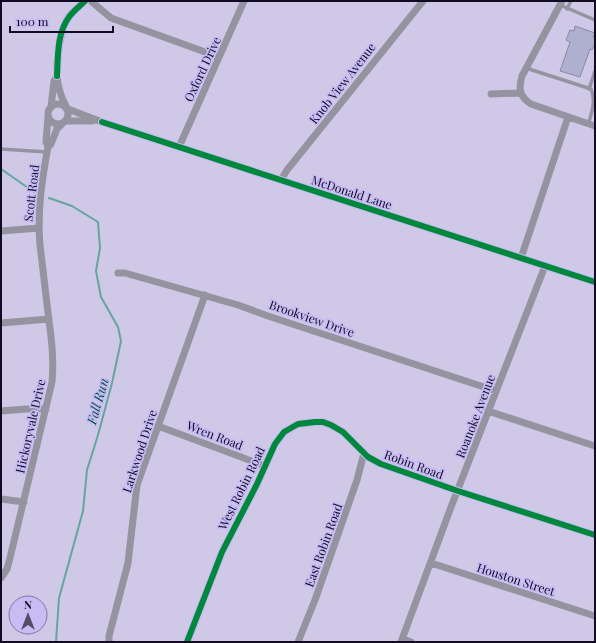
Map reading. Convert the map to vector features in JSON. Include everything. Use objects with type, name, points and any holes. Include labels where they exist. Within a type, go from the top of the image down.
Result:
[{"type":"street","points":[[57,76],[54,81],[51,107],[48,113],[48,117],[56,124],[64,122],[69,115],[61,96],[57,76],[62,30],[70,16],[85,1]]},
{"type":"street","points":[[91,1],[96,7],[111,18],[219,57]]},
{"type":"street","name":"Oxford Drive","points":[[179,147],[244,1]]},
{"type":"street","name":"Knob View Avenue","points":[[281,180],[287,170],[355,84],[423,1]]},
{"type":"street","points":[[561,3],[526,68],[520,83],[520,93],[526,101],[532,104],[592,125]]},
{"type":"street","points":[[491,94],[520,93]]},
{"type":"street","points":[[51,107],[53,105],[60,104],[67,108]]},
{"type":"street","name":"McDonald Lane","points":[[67,108],[102,122],[595,282]]},
{"type":"street","name":"Scott Road","points":[[48,117],[46,142],[48,149]]},
{"type":"street","points":[[521,258],[568,117]]},
{"type":"street","name":"McDonald Lane","points":[[64,122],[84,120],[102,122]]},
{"type":"street","name":"Scott Road","points":[[1,231],[39,228],[40,202],[48,149],[57,129],[64,122]]},
{"type":"street","name":"Hickoryvale Drive","points":[[1,578],[10,562],[53,374],[49,319],[39,228]]},
{"type":"street","name":"Roanoke Avenue","points":[[402,640],[545,266]]},
{"type":"street","name":"Brookview Drive","points":[[118,273],[125,273],[238,305],[496,391]]},
{"type":"street","name":"Larkwood Drive","points":[[109,642],[109,636],[128,563],[136,489],[205,295]]},
{"type":"street","points":[[1,323],[49,319]]},
{"type":"street","points":[[1,411],[46,409]]},
{"type":"street","points":[[488,412],[595,446]]},
{"type":"street","name":"West Robin Road","points":[[187,642],[222,552],[279,438],[291,428],[306,422],[323,422],[343,432],[364,453]]},
{"type":"street","name":"Wren Road","points":[[158,426],[265,466]]},
{"type":"street","name":"Robin Road","points":[[364,453],[381,464],[458,491],[595,534]]},
{"type":"street","name":"East Robin Road","points":[[298,642],[315,600],[357,480],[364,453]]},
{"type":"street","points":[[1,499],[24,502]]},
{"type":"street","name":"Houston Street","points":[[431,563],[595,616]]},
{"type":"street","points":[[402,640],[411,642]]},
{"type":"lane","points":[[567,8],[571,1]]},
{"type":"lane","points":[[561,3],[567,8],[595,20]]},
{"type":"lane","points":[[526,68],[593,91],[595,102],[592,125]]},
{"type":"lane","points":[[589,89],[595,71]]},
{"type":"lane","points":[[1,149],[48,149]]},
{"type":"building","points":[[575,26],[595,33],[593,37],[595,38],[595,43],[592,50],[590,49],[580,77],[560,71],[570,42],[566,40],[570,30],[574,31]]},
{"type":"waterway","name":"Fall Run","points":[[1,169],[34,192]]},
{"type":"waterway","name":"Fall Run","points":[[49,198],[72,206],[98,222],[100,248],[96,271],[101,297],[118,327],[121,341],[112,383],[87,470],[83,511],[59,598],[56,642]]},
{"type":"cycle path","points":[[57,76],[58,53],[62,30],[71,15],[85,1]]},
{"type":"cycle path","points":[[102,122],[595,282]]},
{"type":"cycle path","points":[[187,642],[222,552],[257,484],[275,444],[284,432],[298,424],[323,422],[343,432],[368,457],[381,464],[458,491],[595,535]]}]
